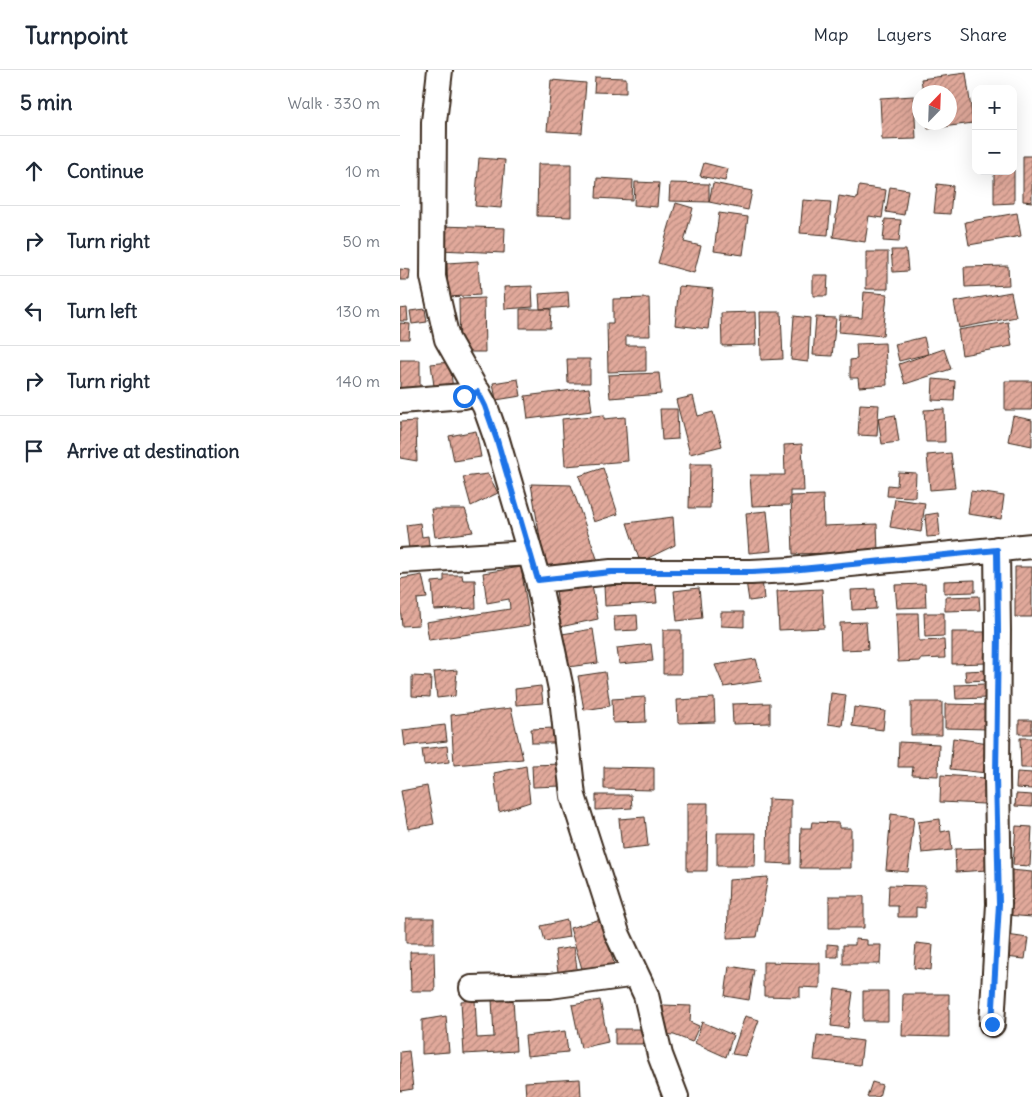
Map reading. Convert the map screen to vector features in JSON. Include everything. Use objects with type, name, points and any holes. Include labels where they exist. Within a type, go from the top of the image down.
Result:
[{"type":"street","points":[[440,70],[434,122],[433,277],[447,339],[485,406],[497,440],[538,580],[561,689],[573,796],[617,933],[646,996],[660,1055],[676,1097]]},
{"type":"street","points":[[400,401],[464,396],[478,392]]},
{"type":"street","points":[[538,580],[611,572],[752,572],[790,570],[1032,546]]},
{"type":"street","points":[[992,1024],[999,904],[996,777],[997,550]]},
{"type":"street","points":[[400,561],[530,552]]},
{"type":"street","points":[[472,988],[550,986],[636,974]]},
{"type":"building","points":[[966,73],[972,123],[957,125],[957,85],[922,85],[921,79]]},
{"type":"building","points":[[595,77],[626,78],[626,93],[594,92]]},
{"type":"building","points":[[551,80],[586,83],[582,133],[547,131]]},
{"type":"building","points":[[912,96],[912,130],[916,130],[916,139],[882,140],[880,98]]},
{"type":"building","points":[[1023,156],[1032,156],[1032,202],[1023,201]]},
{"type":"building","points":[[479,158],[505,160],[501,208],[475,206]]},
{"type":"building","points":[[704,163],[728,169],[725,181],[700,176]]},
{"type":"building","points":[[538,164],[571,164],[571,217],[537,216]]},
{"type":"building","points":[[994,175],[1014,175],[1014,203],[994,204]]},
{"type":"building","points":[[597,178],[633,180],[632,200],[596,198]]},
{"type":"building","points":[[635,182],[659,183],[657,207],[634,205]]},
{"type":"building","points":[[670,183],[709,184],[709,202],[669,201]]},
{"type":"building","points":[[713,183],[752,191],[748,210],[709,202]]},
{"type":"building","points":[[937,184],[953,186],[950,214],[934,213]]},
{"type":"building","points":[[859,186],[886,190],[882,218],[869,216],[865,242],[833,237],[839,196],[857,199]]},
{"type":"building","points":[[890,187],[908,190],[904,215],[886,212]]},
{"type":"building","points":[[803,200],[831,202],[828,235],[800,233]]},
{"type":"building","points":[[676,203],[693,208],[684,242],[701,246],[694,273],[658,263]]},
{"type":"building","points":[[719,213],[748,217],[743,255],[714,251]]},
{"type":"building","points":[[1017,213],[1021,236],[969,245],[965,222]]},
{"type":"building","points":[[885,219],[901,220],[899,242],[883,241]]},
{"type":"building","points":[[441,226],[505,228],[504,253],[440,250]]},
{"type":"building","points":[[891,250],[906,250],[908,271],[893,272]]},
{"type":"building","points":[[866,252],[888,252],[888,289],[866,289]]},
{"type":"building","points":[[478,261],[480,295],[448,297],[447,263]]},
{"type":"building","points":[[1008,266],[1009,285],[965,287],[964,267]]},
{"type":"building","points":[[400,269],[410,270],[409,280],[400,280]]},
{"type":"building","points":[[813,275],[828,275],[827,296],[813,296]]},
{"type":"building","points":[[532,286],[533,307],[505,309],[504,287]]},
{"type":"building","points":[[679,286],[713,289],[708,329],[675,325]]},
{"type":"building","points":[[568,292],[569,307],[540,309],[539,294]]},
{"type":"building","points":[[864,292],[887,294],[883,336],[839,332],[840,316],[862,318]]},
{"type":"building","points":[[1011,292],[1016,317],[959,328],[954,302]]},
{"type":"building","points":[[484,298],[485,352],[460,352],[459,299]]},
{"type":"building","points":[[649,298],[650,336],[626,336],[626,345],[646,345],[646,371],[608,372],[607,323],[613,323],[613,299]]},
{"type":"building","points":[[407,308],[408,321],[400,321],[400,309]]},
{"type":"building","points":[[425,309],[427,322],[412,324],[410,311]]},
{"type":"building","points":[[520,309],[551,309],[550,328],[520,328]]},
{"type":"building","points":[[755,312],[756,345],[722,346],[721,313]]},
{"type":"building","points":[[760,312],[781,312],[783,359],[761,360]]},
{"type":"building","points":[[794,316],[810,318],[808,362],[791,360]]},
{"type":"building","points":[[816,317],[836,318],[832,356],[813,355]]},
{"type":"building","points":[[1008,322],[1012,346],[962,355],[958,330]]},
{"type":"building","points":[[400,323],[410,324],[409,339],[400,339]]},
{"type":"building","points":[[924,337],[928,354],[899,361],[895,344]]},
{"type":"building","points":[[885,343],[887,385],[859,387],[858,378],[850,378],[850,360],[857,359],[856,344]]},
{"type":"building","points":[[944,349],[951,369],[905,384],[899,364]]},
{"type":"building","points":[[567,359],[590,359],[590,383],[568,383]]},
{"type":"building","points":[[400,360],[420,360],[420,390],[400,390]]},
{"type":"building","points":[[450,362],[453,391],[435,393],[431,364]]},
{"type":"building","points":[[659,373],[661,394],[610,398],[608,375]]},
{"type":"building","points":[[518,379],[521,396],[496,400],[493,383]]},
{"type":"building","points":[[933,379],[955,381],[954,401],[932,400]]},
{"type":"building","points":[[1005,381],[1032,381],[1032,410],[1005,410]]},
{"type":"building","points":[[589,388],[592,411],[528,419],[525,396]]},
{"type":"building","points":[[693,396],[698,416],[713,412],[722,446],[690,454],[676,400]]},
{"type":"building","points":[[860,404],[879,405],[877,436],[858,435]]},
{"type":"building","points":[[660,409],[677,409],[678,439],[662,440]]},
{"type":"building","points":[[944,409],[945,442],[926,442],[924,410]]},
{"type":"building","points":[[604,415],[604,419],[625,417],[628,461],[565,466],[562,419]]},
{"type":"building","points":[[895,415],[899,442],[882,444],[878,418]]},
{"type":"building","points":[[1013,416],[1032,420],[1032,446],[1008,441]]},
{"type":"building","points":[[416,421],[417,461],[400,458],[400,422]]},
{"type":"building","points":[[476,431],[481,457],[454,461],[449,436]]},
{"type":"building","points":[[802,444],[804,491],[790,491],[790,505],[752,506],[750,475],[785,475],[784,445]]},
{"type":"building","points":[[951,453],[955,488],[930,490],[927,455]]},
{"type":"building","points":[[690,464],[711,464],[710,508],[689,508]]},
{"type":"building","points":[[603,468],[618,514],[594,522],[579,476]]},
{"type":"building","points":[[898,472],[916,473],[915,497],[887,496],[888,485],[897,486]]},
{"type":"building","points":[[488,474],[498,493],[471,506],[463,477]]},
{"type":"building","points":[[531,484],[571,485],[600,567],[545,568]]},
{"type":"building","points":[[971,491],[1004,496],[1001,519],[968,514]]},
{"type":"building","points":[[823,495],[824,526],[877,524],[878,552],[793,554],[791,496]]},
{"type":"building","points":[[895,499],[925,503],[921,532],[890,527]]},
{"type":"building","points":[[431,509],[465,509],[473,532],[435,537]]},
{"type":"building","points":[[767,511],[771,551],[749,553],[746,513]]},
{"type":"building","points":[[938,513],[940,536],[927,537],[925,515]]},
{"type":"building","points":[[673,517],[675,545],[640,562],[627,523]]},
{"type":"building","points":[[420,523],[422,537],[428,536],[430,554],[410,557],[406,525]]},
{"type":"building","points":[[521,567],[530,625],[429,640],[426,622],[510,609],[509,599],[487,603],[483,573]]},
{"type":"building","points":[[1015,567],[1032,567],[1032,617],[1015,617]]},
{"type":"building","points":[[422,575],[427,598],[417,599],[419,625],[402,626],[400,579]]},
{"type":"building","points":[[444,575],[462,575],[463,580],[475,580],[476,608],[434,610],[432,582],[444,581]]},
{"type":"building","points":[[762,579],[764,599],[749,601],[746,581]]},
{"type":"building","points":[[591,580],[598,619],[560,627],[556,589]]},
{"type":"building","points":[[975,580],[975,592],[944,593],[944,581]]},
{"type":"building","points":[[655,584],[657,603],[605,606],[604,586]]},
{"type":"building","points":[[925,584],[926,607],[897,608],[895,585]]},
{"type":"building","points":[[699,588],[702,618],[677,621],[674,591]]},
{"type":"building","points":[[822,589],[824,628],[779,630],[777,591]]},
{"type":"building","points":[[875,589],[876,609],[852,610],[851,590]]},
{"type":"building","points":[[979,596],[980,610],[945,611],[945,597]]},
{"type":"building","points":[[721,612],[744,612],[744,627],[721,626]]},
{"type":"building","points":[[896,613],[918,613],[919,641],[944,640],[945,658],[898,662]]},
{"type":"building","points":[[924,613],[944,613],[944,636],[925,637]]},
{"type":"building","points":[[637,615],[638,630],[615,631],[614,616]]},
{"type":"building","points":[[866,622],[868,649],[841,650],[840,623]]},
{"type":"building","points":[[593,629],[598,663],[568,667],[562,634]]},
{"type":"building","points":[[663,630],[681,630],[681,674],[663,674]]},
{"type":"building","points":[[952,632],[988,632],[987,663],[952,664]]},
{"type":"building","points":[[651,644],[653,661],[619,664],[617,648]]},
{"type":"building","points":[[756,659],[762,681],[724,687],[715,665]]},
{"type":"building","points":[[457,670],[455,696],[437,698],[434,672]]},
{"type":"building","points":[[987,670],[988,680],[966,681],[965,671]]},
{"type":"building","points":[[605,672],[610,706],[584,710],[578,676]]},
{"type":"building","points":[[412,676],[431,677],[430,697],[412,696]]},
{"type":"building","points":[[986,684],[987,698],[956,699],[955,685]]},
{"type":"building","points":[[541,686],[543,703],[516,705],[515,689]]},
{"type":"building","points":[[831,693],[846,695],[842,726],[828,724]]},
{"type":"building","points":[[645,697],[646,722],[613,723],[612,699]]},
{"type":"building","points":[[714,698],[715,722],[678,723],[677,700]]},
{"type":"building","points":[[911,702],[942,702],[942,735],[911,735]]},
{"type":"building","points":[[770,703],[770,723],[733,724],[732,704]]},
{"type":"building","points":[[945,704],[988,705],[988,729],[945,728]]},
{"type":"building","points":[[854,707],[885,711],[883,730],[852,726]]},
{"type":"building","points":[[511,708],[523,759],[454,765],[451,715]]},
{"type":"building","points":[[1019,720],[1032,720],[1032,734],[1019,734]]},
{"type":"building","points":[[445,725],[447,741],[405,746],[403,730]]},
{"type":"building","points":[[554,728],[554,743],[532,743],[531,729]]},
{"type":"building","points":[[953,738],[989,743],[986,773],[950,769]]},
{"type":"building","points":[[1020,738],[1032,738],[1032,768],[1021,768]]},
{"type":"building","points":[[899,742],[939,744],[938,776],[912,775],[913,767],[898,767]]},
{"type":"building","points":[[447,746],[449,762],[424,765],[422,749]]},
{"type":"building","points":[[560,764],[561,786],[533,787],[532,765]]},
{"type":"building","points":[[526,766],[530,802],[499,812],[494,773]]},
{"type":"building","points":[[604,767],[654,768],[654,790],[604,789]]},
{"type":"building","points":[[1017,772],[1032,773],[1032,789],[1016,788]]},
{"type":"building","points":[[941,775],[985,778],[984,804],[940,802]]},
{"type":"building","points":[[427,786],[434,824],[408,829],[401,791]]},
{"type":"building","points":[[1016,794],[1032,795],[1032,807],[1015,806]]},
{"type":"building","points":[[596,795],[631,795],[632,808],[596,810]]},
{"type":"building","points":[[768,799],[791,800],[791,864],[767,863]]},
{"type":"building","points":[[687,803],[708,803],[707,871],[687,871]]},
{"type":"building","points":[[891,814],[914,817],[908,872],[886,870]]},
{"type":"building","points":[[645,817],[648,846],[622,849],[619,819]]},
{"type":"building","points":[[940,819],[941,832],[950,830],[952,850],[922,853],[918,822]]},
{"type":"building","points":[[812,822],[839,823],[839,828],[851,828],[851,868],[800,868],[801,828],[811,828]]},
{"type":"building","points":[[1016,826],[1032,827],[1030,866],[1013,865]]},
{"type":"building","points":[[717,833],[756,833],[755,866],[717,866]]},
{"type":"building","points":[[987,848],[988,870],[956,872],[955,849]]},
{"type":"building","points":[[1010,870],[1032,872],[1032,917],[1006,915]]},
{"type":"building","points":[[768,877],[757,937],[727,938],[729,880]]},
{"type":"building","points":[[889,885],[925,886],[925,908],[916,907],[916,917],[898,917],[898,906],[888,906]]},
{"type":"building","points":[[829,896],[864,896],[864,928],[829,928]]},
{"type":"building","points":[[406,918],[434,918],[434,943],[406,943]]},
{"type":"building","points":[[601,919],[616,970],[585,979],[570,928]]},
{"type":"building","points":[[567,920],[569,937],[545,941],[541,926]]},
{"type":"building","points":[[1007,935],[1028,938],[1025,959],[1004,957]]},
{"type":"building","points":[[855,939],[867,940],[867,945],[881,945],[880,964],[843,964],[843,945],[855,945]]},
{"type":"building","points":[[916,943],[933,945],[931,970],[914,968]]},
{"type":"building","points":[[827,944],[838,945],[838,957],[827,957]]},
{"type":"building","points":[[574,947],[578,976],[559,979],[555,950]]},
{"type":"building","points":[[410,952],[434,952],[435,991],[411,991]]},
{"type":"building","points":[[763,962],[820,963],[820,988],[800,987],[800,997],[764,996]]},
{"type":"building","points":[[729,966],[754,970],[749,1000],[725,996]]},
{"type":"building","points":[[835,989],[853,992],[848,1028],[831,1026]]},
{"type":"building","points":[[863,991],[888,991],[888,1021],[863,1021]]},
{"type":"building","points":[[903,994],[949,994],[949,1037],[902,1036]]},
{"type":"building","points":[[513,998],[516,1051],[464,1054],[461,1001],[475,1000],[477,1038],[494,1037],[492,999]]},
{"type":"building","points":[[600,1000],[608,1042],[581,1048],[572,1005]]},
{"type":"building","points":[[663,1005],[691,1006],[690,1022],[699,1026],[692,1042],[674,1035],[662,1034]]},
{"type":"building","points":[[446,1016],[449,1052],[422,1054],[422,1020]]},
{"type":"building","points":[[745,1016],[759,1020],[746,1056],[732,1054]]},
{"type":"building","points":[[702,1022],[733,1035],[726,1057],[695,1043]]},
{"type":"building","points":[[615,1029],[646,1029],[646,1044],[615,1044]]},
{"type":"building","points":[[565,1031],[568,1052],[527,1056],[525,1036]]},
{"type":"building","points":[[817,1035],[863,1041],[860,1065],[814,1060]]},
{"type":"building","points":[[409,1051],[413,1089],[400,1091],[400,1052]]},
{"type":"building","points":[[580,1079],[581,1097],[526,1097],[525,1082]]},
{"type":"building","points":[[872,1082],[882,1085],[879,1097],[867,1097]]},
{"type":"route","points":[[464,396],[478,392],[485,406],[497,440],[538,580],[611,572],[752,572],[790,570],[997,550],[996,777],[999,904],[992,1024]]}]
